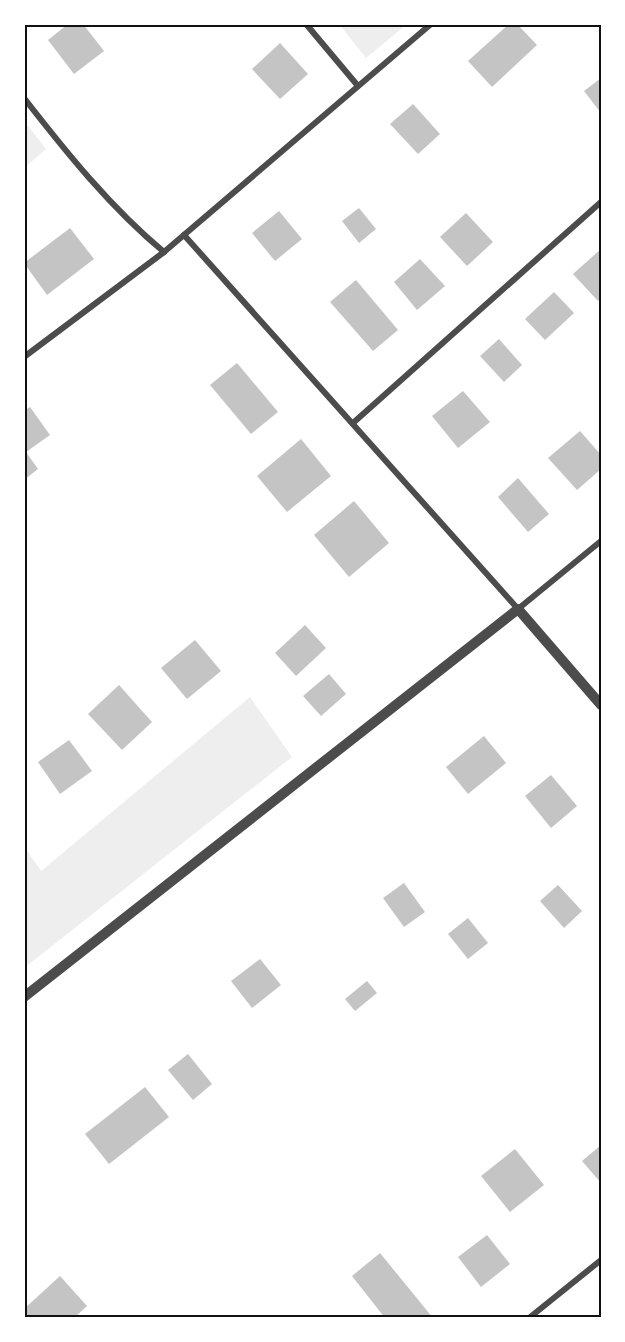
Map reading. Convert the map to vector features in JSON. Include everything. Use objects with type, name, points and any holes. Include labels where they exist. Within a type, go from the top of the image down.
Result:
[{"type":"street","points":[[306,24],[358,86]]},
{"type":"street","points":[[24,357],[164,252],[431,24]]},
{"type":"street","points":[[24,98],[102,192],[142,234],[164,252]]},
{"type":"street","points":[[353,423],[601,202]]},
{"type":"street","points":[[184,235],[601,705]]},
{"type":"street","points":[[24,997],[518,609],[601,541]]},
{"type":"street","points":[[529,1318],[601,1260]]},
{"type":"shaded area","points":[[339,24],[407,24],[366,58]]},
{"type":"shaded area","points":[[24,121],[46,149],[24,168]]},
{"type":"shaded area","points":[[250,697],[292,757],[24,968],[24,846],[41,871]]},
{"type":"building","points":[[68,24],[83,24],[104,51],[74,74],[48,40]]},
{"type":"building","points":[[509,24],[517,24],[537,45],[492,87],[468,61]]},
{"type":"building","points":[[280,43],[308,74],[280,99],[252,69]]},
{"type":"building","points":[[601,78],[601,113],[584,91]]},
{"type":"building","points":[[413,104],[440,134],[418,154],[390,124]]},
{"type":"building","points":[[359,208],[376,229],[359,243],[342,221]]},
{"type":"building","points":[[279,211],[302,239],[275,261],[252,233]]},
{"type":"building","points":[[466,213],[493,242],[467,266],[440,237]]},
{"type":"building","points":[[70,228],[94,259],[47,295],[24,263]]},
{"type":"building","points":[[601,249],[601,298],[598,301],[573,274]]},
{"type":"building","points":[[420,259],[445,286],[417,310],[394,282]]},
{"type":"building","points":[[356,280],[398,330],[373,351],[330,302]]},
{"type":"building","points":[[554,292],[574,313],[545,340],[525,319]]},
{"type":"building","points":[[499,339],[522,365],[504,382],[480,356]]},
{"type":"building","points":[[237,363],[278,412],[251,434],[210,385]]},
{"type":"building","points":[[463,391],[490,422],[458,448],[432,416]]},
{"type":"building","points":[[30,407],[50,435],[26,452],[38,469],[24,480],[24,411]]},
{"type":"building","points":[[580,431],[601,455],[601,469],[577,490],[548,458]]},
{"type":"building","points":[[301,439],[331,476],[287,512],[257,476]]},
{"type":"building","points":[[518,478],[549,514],[528,532],[498,497]]},
{"type":"building","points":[[354,501],[389,543],[349,577],[314,535]]},
{"type":"building","points":[[305,625],[326,648],[296,676],[275,653]]},
{"type":"building","points":[[195,640],[221,671],[187,699],[161,668]]},
{"type":"building","points":[[329,674],[346,694],[321,716],[303,696]]},
{"type":"building","points":[[119,685],[152,722],[122,750],[88,714]]},
{"type":"building","points":[[484,736],[506,763],[468,794],[446,767]]},
{"type":"building","points":[[69,740],[92,771],[60,794],[38,762]]},
{"type":"building","points":[[551,775],[577,806],[551,828],[525,796]]},
{"type":"building","points":[[404,883],[425,912],[404,927],[383,898]]},
{"type":"building","points":[[558,885],[582,911],[564,928],[540,901]]},
{"type":"building","points":[[468,918],[488,943],[468,959],[448,934]]},
{"type":"building","points":[[260,959],[281,985],[252,1008],[231,981]]},
{"type":"building","points":[[367,981],[377,993],[355,1011],[345,999]]},
{"type":"building","points":[[188,1054],[212,1084],[193,1100],[168,1070]]},
{"type":"building","points":[[145,1087],[169,1117],[109,1164],[85,1134]]},
{"type":"building","points":[[601,1145],[601,1183],[582,1161]]},
{"type":"building","points":[[515,1149],[544,1185],[510,1212],[481,1176]]},
{"type":"building","points":[[487,1235],[510,1264],[481,1287],[458,1257]]},
{"type":"building","points":[[380,1253],[433,1318],[385,1318],[352,1276]]},
{"type":"building","points":[[60,1276],[87,1306],[74,1318],[24,1318],[24,1309]]}]
